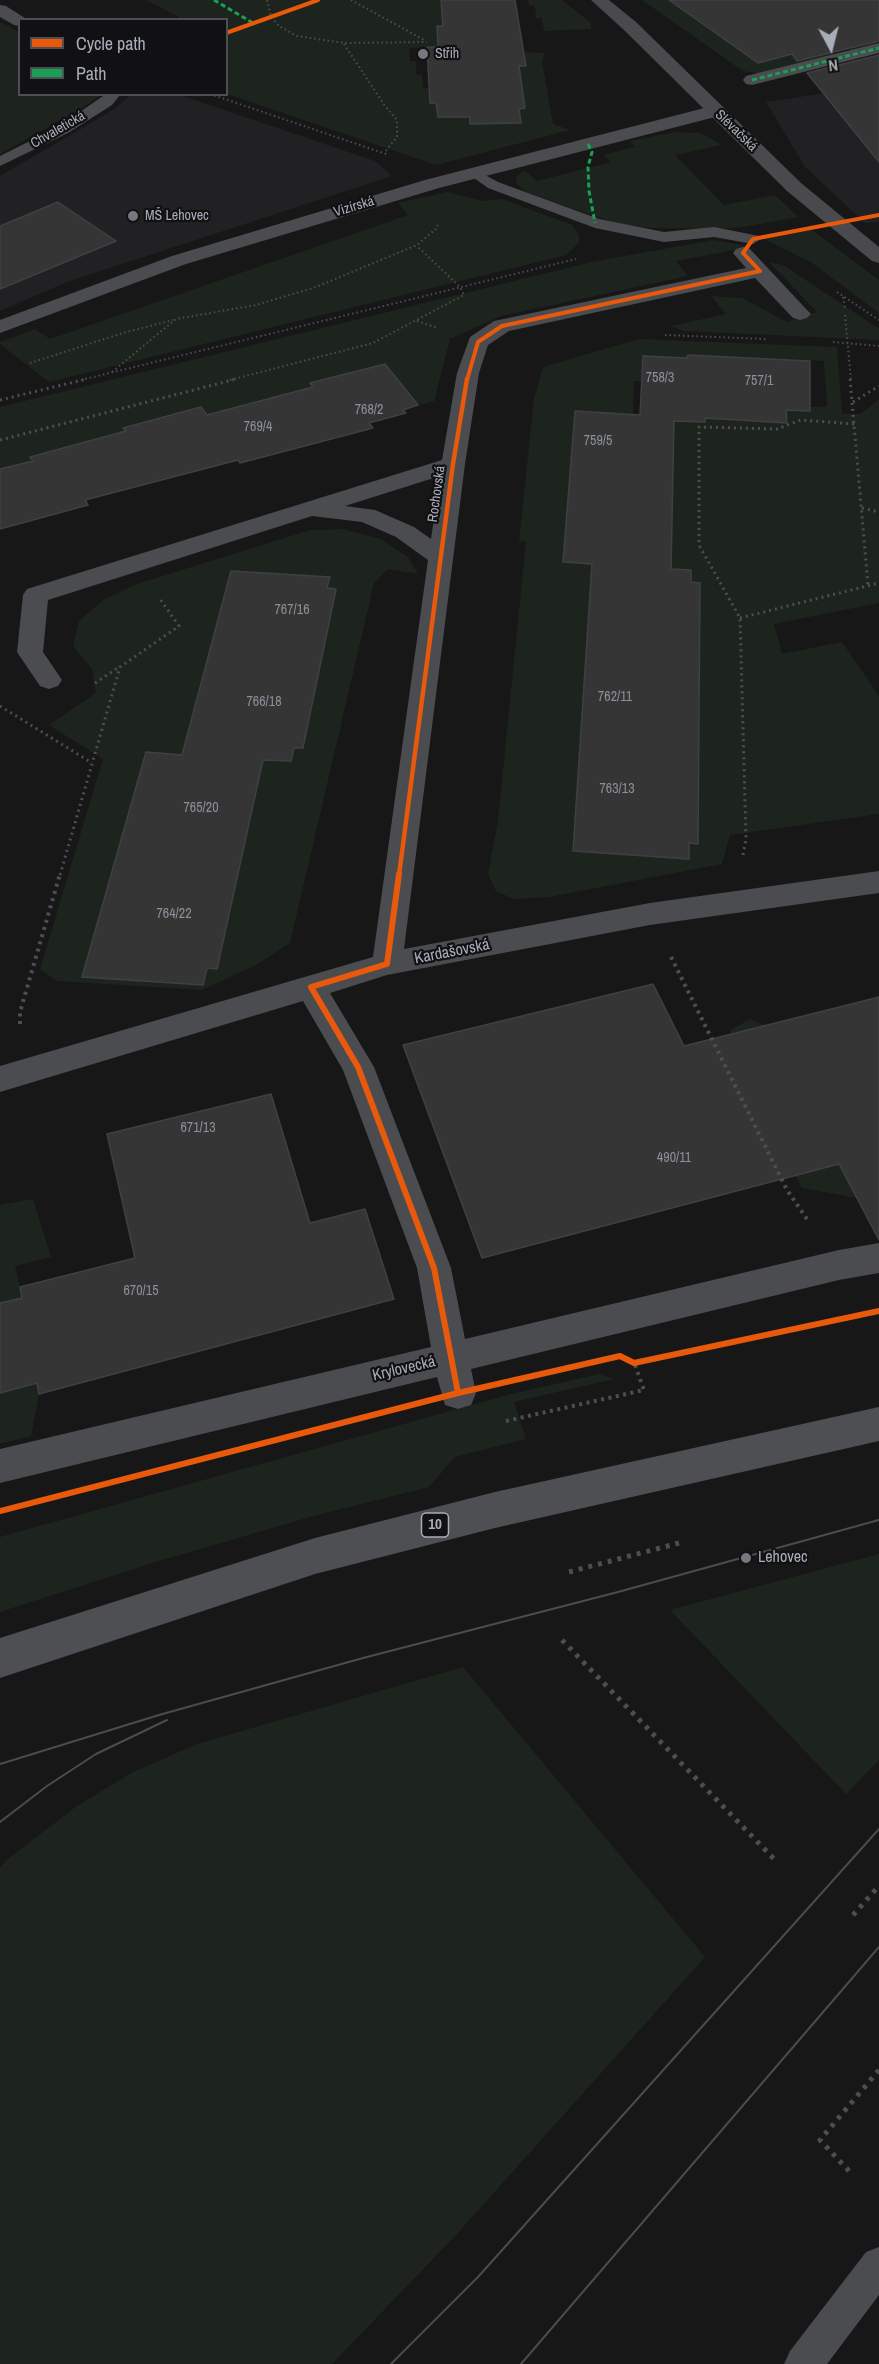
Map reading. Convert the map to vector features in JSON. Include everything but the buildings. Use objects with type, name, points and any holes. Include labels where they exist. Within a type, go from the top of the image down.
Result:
[{"type":"main road","name":"10","points":[[0,1658],[315,1556],[495,1510],[879,1424]]},
{"type":"street","name":"Slévačská","points":[[599,0],[630,26],[802,195],[879,257]]},
{"type":"street","points":[[0,10],[18,20]]},
{"type":"street","points":[[752,80],[879,48]]},
{"type":"street","name":"Vizírská","points":[[0,327],[179,260],[432,184],[716,111]]},
{"type":"street","points":[[748,246],[760,271],[800,314]]},
{"type":"street","name":"Rochovská","points":[[387,964],[453,465],[473,357],[478,342],[502,326],[760,271]]},
{"type":"street","name":"Rochovská","points":[[49,680],[30,652],[36,595],[453,465]]},
{"type":"street","name":"Rochovská","points":[[307,509],[367,515],[405,532],[441,558]]},
{"type":"street","name":"Kardašovská","points":[[11,1076],[387,964],[650,914],[879,882]]},
{"type":"street","points":[[310,987],[358,1068],[435,1268],[458,1393]]},
{"type":"street","name":"Krylovecká","points":[[0,1466],[839,1265],[879,1258]]},
{"type":"lane","name":"Chvaletická","points":[[0,162],[63,130],[107,102],[112,96]]},
{"type":"lane","points":[[474,173],[493,185],[595,222],[664,237],[714,232],[748,246]]},
{"type":"lane","points":[[803,2364],[879,2265]]},
{"type":"path","points":[[267,0],[271,17],[279,26],[297,36],[344,43],[426,42],[351,0]]},
{"type":"path","points":[[262,20],[281,14]]},
{"type":"path","points":[[216,96],[384,153],[397,137],[397,120],[385,106],[344,43]]},
{"type":"path","points":[[30,363],[123,333],[177,319],[256,305],[316,287],[417,246],[437,228],[444,207],[432,184]]},
{"type":"path","points":[[0,440],[373,343],[464,295],[460,287],[417,246]]},
{"type":"path","points":[[0,400],[585,256]]},
{"type":"path","points":[[843,297],[868,585]]},
{"type":"path","points":[[110,373],[177,319]]},
{"type":"path","points":[[663,334],[767,339]]},
{"type":"path","points":[[825,341],[879,346]]},
{"type":"path","points":[[853,402],[879,386]]},
{"type":"path","points":[[734,902],[746,839],[740,618],[699,545],[699,427],[777,429],[801,420],[855,424]]},
{"type":"path","points":[[862,508],[879,512]]},
{"type":"path","points":[[11,1076],[20,1012],[120,667],[178,626],[136,564]]},
{"type":"path","points":[[740,618],[879,583]]},
{"type":"path","points":[[0,706],[92,763]]},
{"type":"path","points":[[650,914],[787,1190],[839,1265],[862,1314]]},
{"type":"path","points":[[506,1421],[644,1390],[634,1363]]},
{"type":"path","points":[[569,1572],[679,1543]]},
{"type":"path","points":[[562,1640],[775,1860]]},
{"type":"path","points":[[853,1915],[879,1886]]},
{"type":"path","points":[[849,2171],[820,2140],[879,2070]]},
{"type":"shaded area","points":[[146,0],[441,0],[443,26],[437,26],[464,46],[409,48],[410,61],[416,61],[416,74],[422,75],[423,88],[429,88],[436,103],[438,117],[470,117],[471,124],[520,123],[519,109],[525,108],[519,66],[526,66],[523,52],[545,53],[542,61],[553,124],[570,130],[436,165],[228,94],[228,18],[178,18],[179,17]]},
{"type":"shaded area","points":[[528,0],[562,0],[591,23],[591,29],[544,31],[542,18],[536,18],[535,6],[529,5]]},
{"type":"shaded area","points":[[642,0],[669,0],[697,20],[722,14],[834,14],[879,43],[851,50],[834,39],[818,44],[834,54],[762,74],[743,71]],"holes":[[[727,41],[799,53],[758,63]]]},
{"type":"shaded area","points":[[0,22],[18,31],[18,96],[100,96],[81,109],[0,154]]},
{"type":"shaded area","points":[[879,85],[879,222],[865,223],[805,167],[766,102]]},
{"type":"shaded area","name":"MŠ Lehovec","points":[[130,96],[183,96],[375,161],[392,176],[67,282],[0,311],[0,176],[113,110]]},
{"type":"shaded area","points":[[675,132],[700,133],[722,145],[675,155],[724,205],[775,195],[798,217],[744,227],[652,228],[618,224],[526,192],[517,184],[516,177],[524,170],[537,181],[611,162],[603,155],[635,147],[630,141]]},
{"type":"shaded area","points":[[447,192],[483,201],[502,199],[572,225],[579,235],[579,243],[566,255],[49,382],[0,344],[0,342],[35,329],[50,339],[408,215],[398,203]]},
{"type":"shaded area","points":[[812,230],[879,280],[879,313],[811,262],[764,239]]},
{"type":"shaded area","points":[[714,240],[751,247],[676,261],[688,276],[501,316],[450,339],[434,401],[419,405],[384,364],[311,383],[313,387],[224,411],[210,419],[201,407],[124,427],[126,431],[31,456],[33,461],[0,469],[0,407],[596,261]]},
{"type":"shaded area","points":[[769,262],[785,266],[879,329],[879,340],[684,331],[671,326],[726,314],[711,296],[742,298],[787,322],[817,312]]},
{"type":"shaded area","points":[[639,339],[837,347],[842,414],[861,414],[879,399],[879,603],[774,624],[782,654],[842,642],[879,696],[879,814],[730,835],[722,864],[549,897],[514,899],[496,891],[488,874],[498,821],[526,542],[519,541],[534,399],[543,367]],"holes":[[[688,355],[824,361],[827,407],[810,407],[810,411],[705,410],[705,422],[690,421],[690,417],[633,414],[634,381],[642,381],[643,356],[687,358]],[[575,412],[666,416],[663,568],[691,570],[691,582],[700,583],[699,739],[689,766],[699,767],[698,843],[689,843],[689,859],[573,851],[592,564],[563,562]]]},
{"type":"shaded area","points":[[343,529],[381,539],[408,557],[418,574],[388,569],[374,583],[290,943],[256,965],[202,990],[57,981],[40,969],[103,759],[49,725],[96,693],[92,669],[73,646],[79,621],[103,600],[137,584],[310,530]],"holes":[[[231,571],[329,577],[317,678],[304,748],[294,748],[291,761],[254,760],[260,775],[217,969],[207,968],[203,985],[83,977],[146,753],[182,755]]]},
{"type":"shaded area","points":[[750,1019],[765,1025],[857,1198],[802,1188],[731,1053],[730,1030]]},
{"type":"shaded area","points":[[33,1199],[51,1257],[15,1266],[22,1298],[0,1303],[0,1205]]},
{"type":"shaded area","points":[[599,1374],[614,1379],[514,1402],[526,1439],[455,1457],[429,1487],[317,1515],[159,1561],[0,1612],[0,1537],[511,1394]]},
{"type":"shaded area","points":[[37,1383],[39,1394],[31,1436],[0,1444],[0,1393]]},
{"type":"shaded area","points":[[879,1554],[879,1760],[846,1794],[670,1610]]},
{"type":"shaded area","points":[[463,1667],[705,1957],[456,2235],[332,2364],[0,2364],[0,1868],[9,1858],[77,1806],[133,1772],[197,1744]]},
{"type":"tram line","points":[[0,1764],[159,1715],[363,1658],[618,1592],[879,1520],[874,1521]]},
{"type":"tram line","points":[[0,1822],[47,1786],[96,1754],[167,1720]]},
{"type":"tram line","points":[[391,2364],[478,2277],[879,1829]]},
{"type":"tram line","points":[[521,2364],[879,1947]]},
{"type":"marked path","points":[[214,0],[253,23]]},
{"type":"marked path","points":[[752,80],[879,48]]},
{"type":"marked path","points":[[588,144],[592,152],[588,167],[589,191],[595,223]]},
{"type":"cycle path","points":[[228,32],[318,0]]},
{"type":"cycle path","points":[[458,1393],[434,1268],[358,1067],[311,987],[387,964],[453,464],[468,373],[478,342],[502,326],[760,271],[743,253],[753,239],[879,215]]},
{"type":"cycle path","points":[[0,1511],[458,1393],[620,1356],[634,1363],[879,1311]]},
{"type":"place","name":"Střih","points":[[423,54]]},
{"type":"place","name":"MŠ Lehovec","points":[[133,216]]},
{"type":"place","name":"Lehovec","points":[[746,1558]]}]
